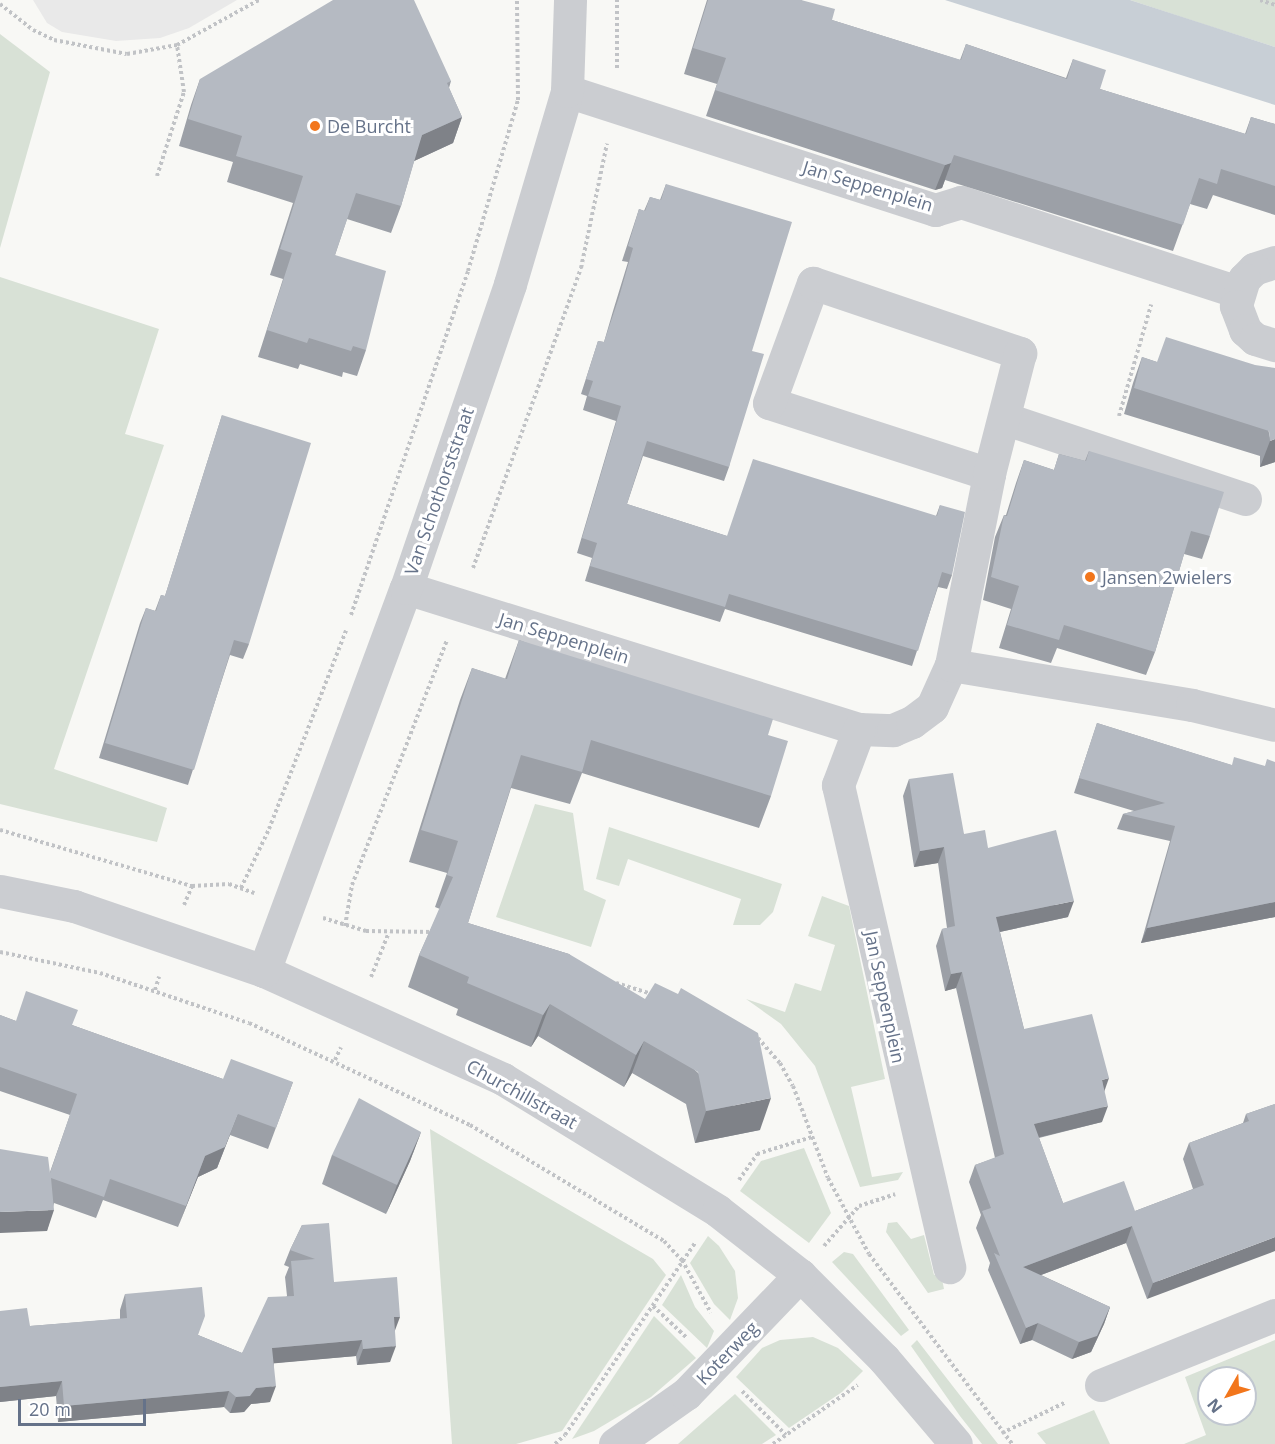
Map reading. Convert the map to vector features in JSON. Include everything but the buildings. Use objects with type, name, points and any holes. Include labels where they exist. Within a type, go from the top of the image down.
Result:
[{"type":"street","name":"Van Schothorststraat","points":[[264,971],[406,588],[510,284],[567,91],[570,0]]},
{"type":"street","name":"Jan Seppenplein","points":[[567,91],[616,104],[935,210],[961,202],[1238,292]]},
{"type":"street","points":[[1275,262],[1254,269],[1238,292],[1236,306],[1245,330],[1255,339],[1275,345]]},
{"type":"street","name":"Jan Seppenplein","points":[[406,588],[859,729],[893,730],[912,722],[932,707],[951,665],[989,474],[1006,419],[1020,353],[813,283],[769,403],[989,474]]},
{"type":"street","points":[[1006,419],[1245,499]]},
{"type":"street","points":[[951,665],[1192,705],[1275,725]]},
{"type":"street","name":"Jan Seppenplein","points":[[859,729],[838,785],[949,1267]]},
{"type":"street","name":"Churchillstraat","points":[[0,891],[74,906],[264,971],[503,1079],[718,1211],[800,1275],[884,1359],[956,1444]]},
{"type":"street","name":"Koterweg","points":[[615,1444],[654,1434],[687,1394],[738,1343],[800,1275]]},
{"type":"street","points":[[1101,1385],[1275,1315]]},
{"type":"path","points":[[0,4],[33,30],[79,48],[127,54],[177,45],[259,0]]},
{"type":"path","points":[[241,888],[269,830],[350,618],[468,271],[518,100],[517,0]]},
{"type":"path","points":[[345,926],[352,885],[460,606],[581,268],[616,104],[617,0]]},
{"type":"path","points":[[1260,0],[1275,5]]},
{"type":"path","points":[[157,176],[184,93],[177,45]]},
{"type":"path","points":[[1108,454],[1162,266]]},
{"type":"path","points":[[0,830],[192,886],[218,883],[241,888],[345,926],[366,931],[439,932]]},
{"type":"path","points":[[0,952],[100,973],[249,1023],[335,1060],[470,1125],[558,1175],[664,1241],[682,1260],[704,1304],[738,1343]]},
{"type":"path","points":[[610,981],[663,997]]},
{"type":"path","points":[[753,1035],[780,1063],[848,1217],[869,1254],[1012,1444]]},
{"type":"path","points":[[555,1444],[565,1435],[682,1260],[757,1154],[812,1137]]},
{"type":"path","points":[[800,1275],[848,1217],[872,1199],[929,1188]]},
{"type":"path","points":[[773,1444],[857,1386],[884,1359],[924,1327]]},
{"type":"path","points":[[1002,1433],[1101,1385]]},
{"type":"shaded area","points":[[33,0],[237,0],[189,28],[160,38],[116,41],[62,32],[47,23]]},
{"type":"shaded area","points":[[945,0],[1130,0],[1275,47],[1275,105]]},
{"type":"shaded area","points":[[1130,0],[1275,0],[1275,47],[1206,25]]},
{"type":"shaded area","points":[[0,34],[50,72],[0,248]]},
{"type":"shaded area","points":[[0,277],[159,329],[125,434],[164,445],[54,769],[167,808],[157,842],[0,804]]},
{"type":"shaded area","points":[[535,804],[573,813],[584,890],[606,900],[591,947],[496,917]]},
{"type":"shaded area","points":[[609,827],[782,884],[773,912],[760,925],[733,925],[741,899],[628,859],[619,886],[596,879]]},
{"type":"shaded area","points":[[822,896],[849,906],[885,1079],[851,1087],[872,1177],[903,1172],[898,1180],[860,1187],[815,1066],[781,1024],[746,999],[785,1012],[795,983],[821,991],[835,945],[808,936]]},
{"type":"shaded area","points":[[430,1129],[653,1259],[666,1275],[562,1431],[516,1444],[452,1444]]},
{"type":"shaded area","points":[[804,1148],[831,1213],[809,1243],[740,1191],[761,1161]]},
{"type":"shaded area","points":[[897,1222],[911,1239],[924,1235],[934,1275],[941,1274],[944,1289],[928,1293],[886,1232],[888,1223]]},
{"type":"shaded area","points":[[708,1236],[719,1246],[735,1271],[738,1298],[730,1320],[714,1304],[690,1263]]},
{"type":"shaded area","points":[[844,1252],[853,1254],[909,1330],[901,1336],[832,1262]]},
{"type":"shaded area","points":[[681,1275],[695,1307],[714,1331],[707,1348],[662,1305]]},
{"type":"shaded area","points":[[654,1316],[696,1358],[651,1397],[594,1431],[572,1439]]},
{"type":"shaded area","points":[[813,1337],[838,1348],[863,1371],[842,1392],[789,1428],[736,1377],[762,1348],[780,1340]]},
{"type":"shaded area","points":[[917,1340],[998,1444],[982,1444],[960,1416],[911,1346]]},
{"type":"shaded area","points":[[1275,1340],[1275,1444],[1184,1444],[1206,1435],[1203,1426],[1257,1426],[1257,1366],[1212,1366]]},
{"type":"shaded area","points":[[1197,1372],[1197,1410],[1185,1377]]},
{"type":"shaded area","points":[[735,1394],[776,1435],[762,1444],[678,1444]]},
{"type":"shaded area","points":[[1094,1410],[1110,1444],[1046,1444],[1037,1433]]},
{"type":"place","name":"De Burcht","points":[[315,126]]},
{"type":"place","name":"Jansen 2wielers","points":[[1090,577]]}]
